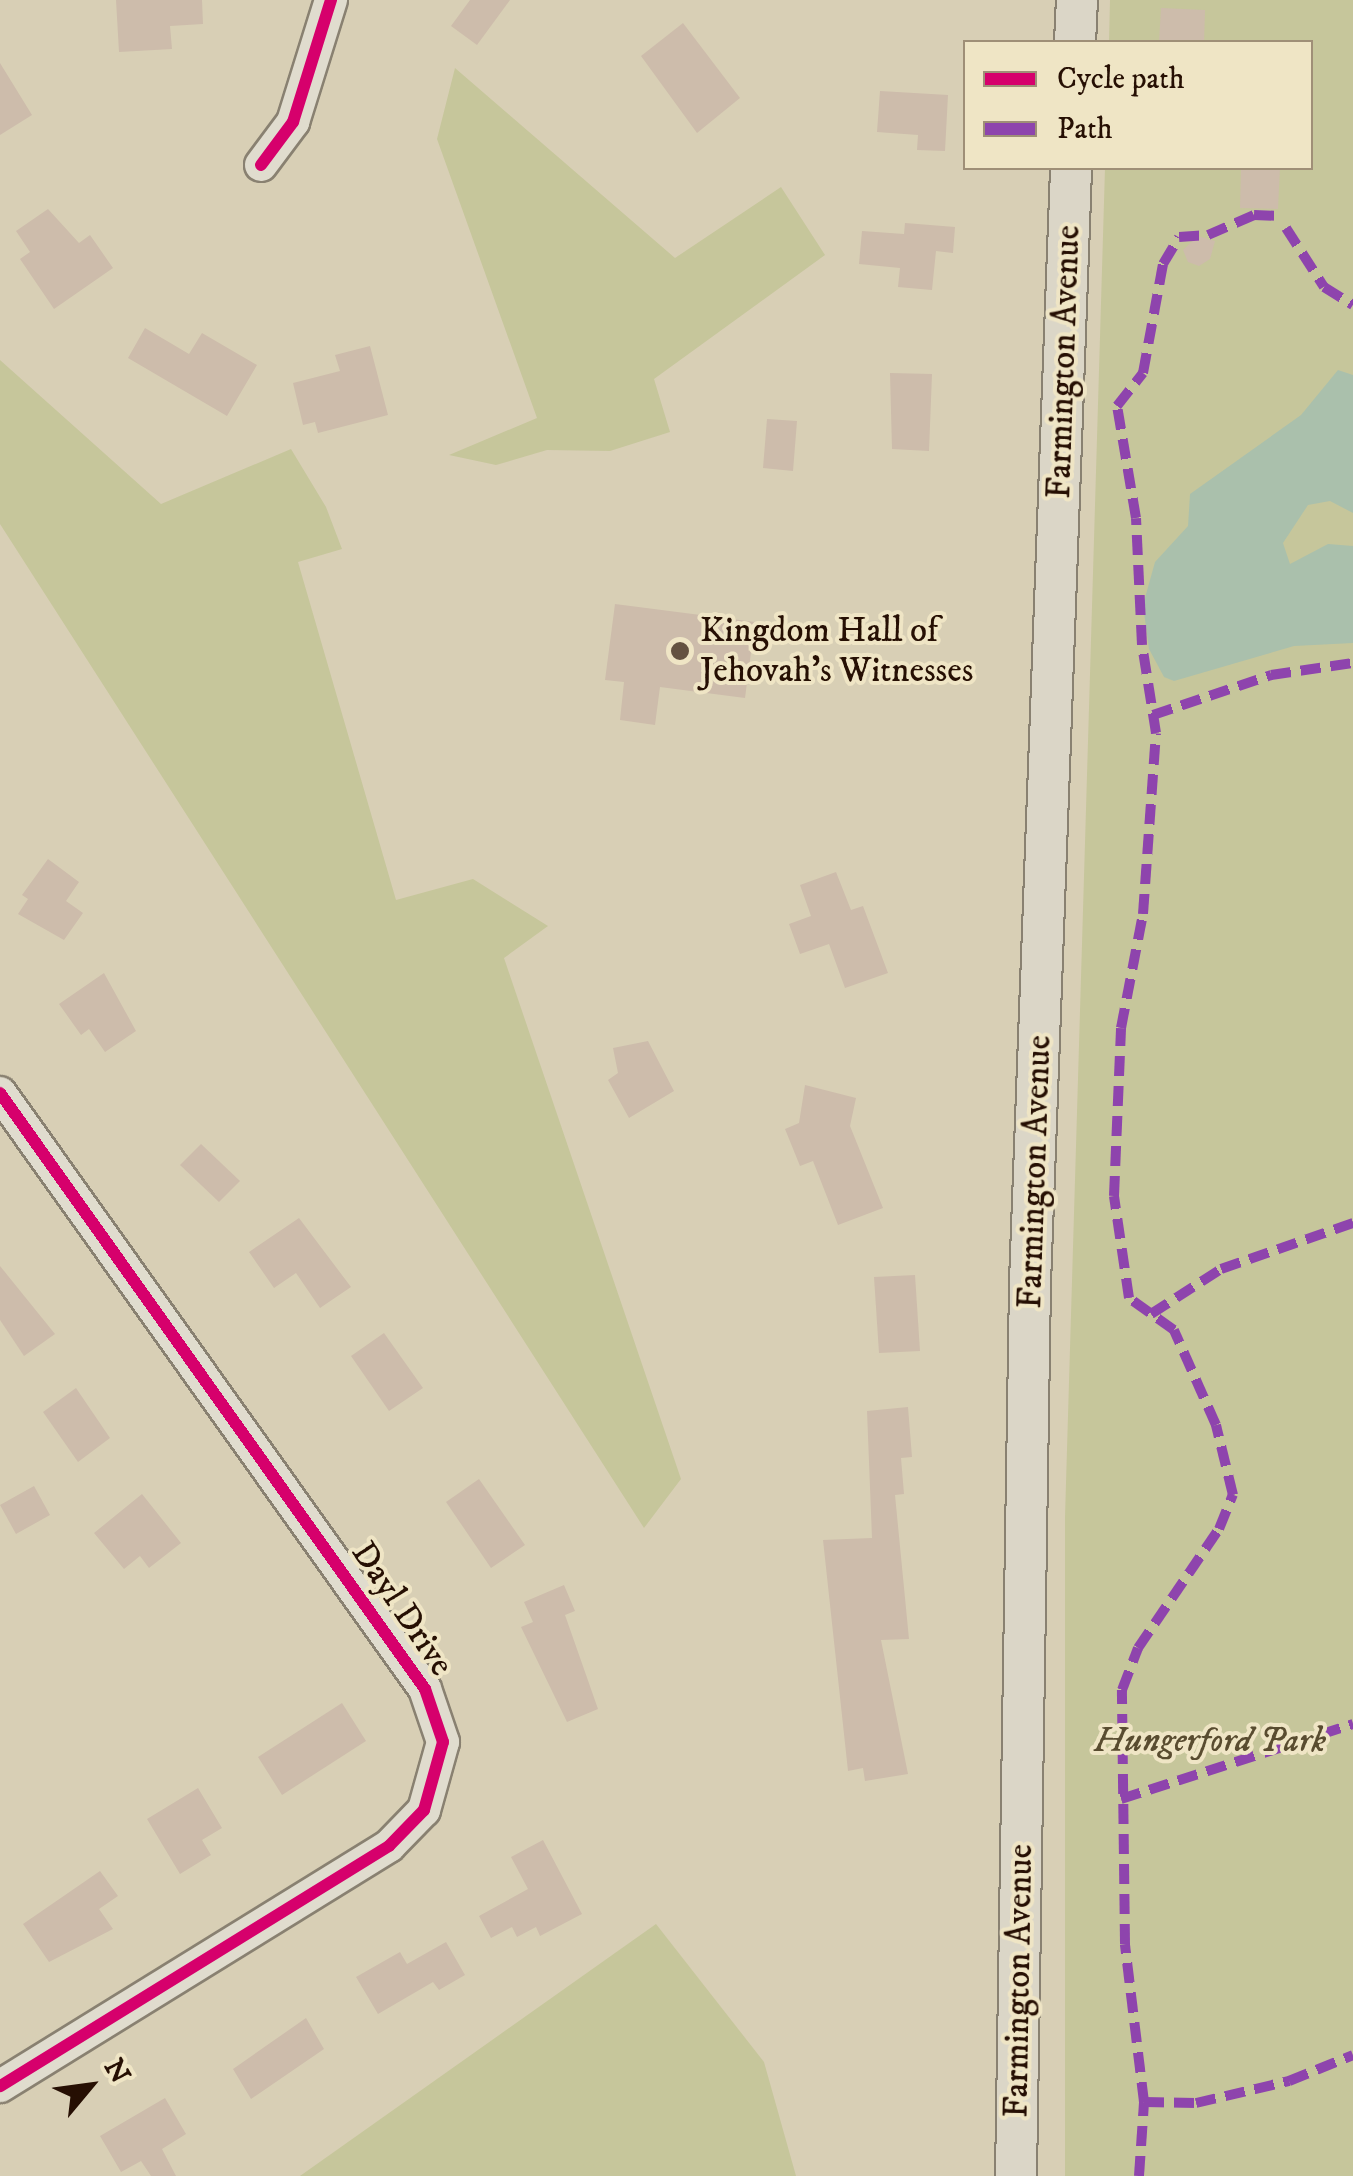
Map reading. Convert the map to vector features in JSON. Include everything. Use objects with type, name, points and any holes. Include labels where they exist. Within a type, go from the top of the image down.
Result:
[{"type":"main road","points":[[1075,40],[1077,0]]},
{"type":"main road","name":"Farmington Avenue","points":[[1016,2176],[1030,1283],[1071,170]]},
{"type":"street","points":[[261,165],[293,122],[331,0]]},
{"type":"street","name":"Dayl Drive","points":[[0,1093],[425,1689],[443,1742],[424,1810],[389,1846],[0,2086]]},
{"type":"green space","name":"Hungerford Park","points":[[1110,0],[1353,0],[1353,2176],[1065,2176],[1065,1517],[1105,170],[1313,170],[1313,40],[1109,40]]},
{"type":"green space","points":[[455,68],[675,258],[781,187],[825,255],[654,379],[670,432],[610,451],[547,450],[496,465],[449,455],[537,418],[437,139]]},
{"type":"green space","points":[[0,360],[161,504],[291,449],[326,507],[342,549],[298,562],[396,900],[473,879],[548,926],[504,958],[681,1479],[644,1528],[0,524]]},
{"type":"green space","points":[[656,1924],[764,2062],[796,2176],[300,2176]]},
{"type":"shaded area","points":[[1338,370],[1353,375],[1353,513],[1330,501],[1308,505],[1283,543],[1290,564],[1328,544],[1353,546],[1353,643],[1294,646],[1174,681],[1164,677],[1149,649],[1143,605],[1155,562],[1188,526],[1190,494],[1301,415]]},
{"type":"building","points":[[116,0],[202,0],[203,24],[170,26],[172,49],[119,52]]},
{"type":"building","points":[[470,0],[510,0],[477,45],[451,26]]},
{"type":"building","points":[[1161,8],[1205,10],[1204,40],[1159,40]]},
{"type":"building","points":[[683,23],[740,98],[697,133],[641,56]]},
{"type":"building","points":[[0,63],[32,115],[0,135]]},
{"type":"building","points":[[880,91],[948,95],[945,151],[917,150],[918,135],[877,132]]},
{"type":"building","points":[[1241,170],[1280,170],[1278,209],[1240,208]]},
{"type":"building","points":[[48,209],[79,243],[90,235],[113,268],[54,309],[20,259],[30,252],[16,231]]},
{"type":"building","points":[[905,223],[955,227],[953,253],[936,251],[932,290],[898,287],[900,268],[859,264],[862,231],[904,234]]},
{"type":"building","points":[[1198,236],[1215,241],[1210,259],[1199,266],[1188,262],[1183,250]]},
{"type":"building","points":[[145,328],[189,354],[202,333],[257,365],[227,416],[128,358]]},
{"type":"building","points":[[370,346],[388,415],[318,433],[315,422],[303,425],[293,383],[340,371],[335,355]]},
{"type":"building","points":[[890,373],[932,374],[929,451],[892,449]]},
{"type":"building","points":[[767,419],[797,421],[793,471],[763,468]]},
{"type":"building","name":"Kingdom Hall of Jehovah's Witnesses","points":[[615,604],[755,622],[745,698],[660,687],[655,725],[620,720],[624,682],[605,680]]},
{"type":"building","points":[[48,859],[79,882],[66,901],[83,913],[64,940],[18,914],[28,899],[22,895]]},
{"type":"building","points":[[836,872],[851,910],[863,906],[888,973],[845,988],[829,944],[800,954],[789,924],[811,916],[800,885]]},
{"type":"building","points":[[104,973],[136,1031],[105,1052],[89,1029],[81,1035],[59,1004]]},
{"type":"building","points":[[648,1041],[674,1091],[629,1118],[608,1080],[618,1073],[613,1048]]},
{"type":"building","points":[[805,1085],[856,1098],[850,1126],[883,1208],[838,1225],[813,1161],[800,1166],[785,1129],[799,1123]]},
{"type":"building","points":[[201,1144],[240,1181],[219,1202],[180,1165]]},
{"type":"building","points":[[299,1218],[351,1287],[320,1308],[296,1273],[274,1288],[249,1252]]},
{"type":"building","points":[[0,1266],[55,1334],[24,1356],[0,1320]]},
{"type":"building","points":[[915,1275],[920,1351],[879,1353],[874,1277]]},
{"type":"building","points":[[384,1333],[423,1388],[389,1411],[351,1356]]},
{"type":"building","points":[[76,1388],[110,1438],[78,1462],[43,1412]]},
{"type":"building","points":[[908,1407],[912,1457],[901,1458],[904,1494],[895,1495],[909,1639],[881,1640],[908,1774],[865,1781],[863,1768],[848,1771],[823,1540],[872,1538],[867,1411]]},
{"type":"building","points":[[479,1479],[525,1545],[491,1568],[446,1502]]},
{"type":"building","points":[[34,1486],[50,1515],[16,1534],[0,1505]]},
{"type":"building","points":[[142,1494],[181,1543],[149,1568],[140,1556],[124,1569],[94,1533]]},
{"type":"building","points":[[564,1585],[575,1611],[565,1615],[598,1709],[567,1722],[521,1627],[533,1622],[524,1602]]},
{"type":"building","points":[[342,1703],[366,1741],[282,1795],[258,1757]]},
{"type":"building","points":[[198,1788],[222,1828],[202,1840],[211,1855],[180,1874],[147,1819]]},
{"type":"building","points":[[543,1840],[582,1914],[540,1936],[536,1927],[517,1937],[512,1927],[491,1938],[479,1916],[528,1889],[511,1857]]},
{"type":"building","points":[[100,1871],[118,1896],[99,1909],[113,1929],[49,1962],[23,1924]]},
{"type":"building","points":[[446,1942],[465,1975],[439,1990],[433,1982],[378,2014],[356,1977],[400,1952],[407,1964]]},
{"type":"building","points":[[306,2018],[324,2049],[251,2099],[233,2069]]},
{"type":"building","points":[[165,2098],[186,2134],[162,2149],[176,2176],[151,2176],[141,2161],[121,2172],[100,2136]]},
{"type":"marked path","points":[[1139,2176],[1144,2102],[1125,1944],[1122,1690],[1138,1648],[1219,1529],[1233,1495],[1216,1425],[1174,1330],[1129,1298],[1114,1196],[1121,1028],[1143,914],[1156,733],[1142,645],[1136,518],[1117,406],[1143,373],[1163,264],[1179,237],[1208,235],[1254,215],[1279,216]]},
{"type":"marked path","points":[[1286,228],[1324,287],[1353,305]]},
{"type":"marked path","points":[[1153,715],[1271,675],[1353,663]]},
{"type":"marked path","points":[[1151,1314],[1221,1269],[1353,1223]]},
{"type":"marked path","points":[[1121,1799],[1353,1724]]},
{"type":"marked path","points":[[1144,2102],[1196,2103],[1289,2081],[1353,2055]]},
{"type":"cycle path","points":[[261,165],[293,122],[331,0]]},
{"type":"cycle path","points":[[0,1093],[425,1689],[443,1742],[424,1810],[389,1846],[0,2086]]},
{"type":"place","name":"Kingdom Hall of Jehovah's Witnesses","points":[[680,651]]}]
